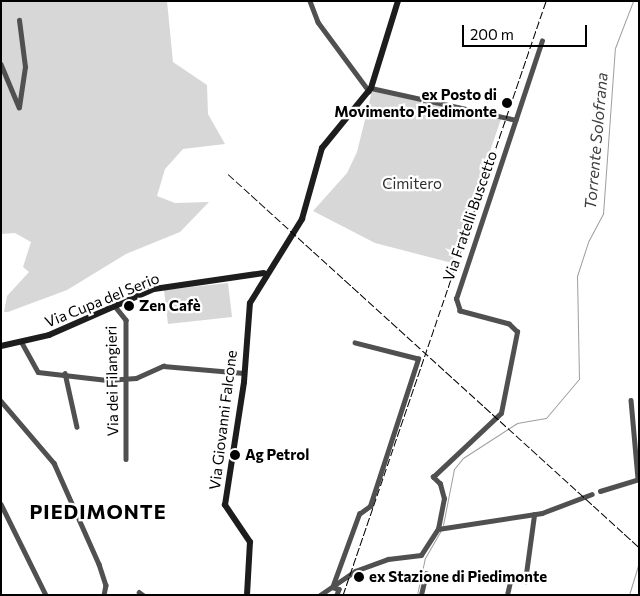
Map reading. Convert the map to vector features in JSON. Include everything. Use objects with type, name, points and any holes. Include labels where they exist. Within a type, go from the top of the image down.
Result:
[{"type":"main road","points":[[370,89],[397,2]]},
{"type":"main road","name":"Via Giovanni Falcone","points":[[247,595],[250,542],[225,505],[244,373],[247,319],[256,286],[302,218],[322,148],[370,89]]},
{"type":"main road","name":"Via Cupa del Serio","points":[[1,346],[49,335],[154,289],[264,273]]},
{"type":"main road","points":[[242,277],[256,286]]},
{"type":"street","points":[[310,1],[318,22],[370,89],[516,120]]},
{"type":"street","points":[[1,64],[19,107],[25,67],[19,20]]},
{"type":"street","name":"Via Fratelli Buscetto","points":[[320,595],[355,571],[388,559],[421,555],[442,529],[444,499],[440,484],[433,477],[501,412],[517,332],[509,324],[460,311],[456,299],[542,41]]},
{"type":"street","name":"Via dei Filangieri","points":[[114,305],[126,320],[126,459]]},
{"type":"street","points":[[21,341],[38,372],[126,379],[163,366],[244,373]]},
{"type":"street","points":[[337,595],[339,589],[332,587],[359,514],[370,506],[418,359],[355,343]]},
{"type":"street","points":[[65,373],[77,427]]},
{"type":"street","points":[[600,491],[639,479],[631,400]]},
{"type":"street","points":[[1,401],[54,464],[106,585],[104,595]]},
{"type":"street","points":[[442,529],[534,515],[592,494]]},
{"type":"street","points":[[1,504],[46,595]]},
{"type":"street","points":[[507,595],[512,577],[526,581],[534,515]]},
{"type":"street","points":[[421,595],[426,574]]},
{"type":"green space","points":[[1,1],[167,1],[173,62],[207,85],[208,114],[225,144],[183,149],[165,169],[157,196],[175,203],[209,202],[180,232],[126,254],[67,290],[8,312],[4,312],[7,296],[29,272],[23,267],[31,242],[15,233],[1,234]]},
{"type":"green space","name":"Cimitero","points":[[372,91],[501,119],[452,263],[375,243],[313,211],[347,173],[357,152]]},
{"type":"green space","points":[[228,283],[232,317],[168,324],[164,290]]},
{"type":"waterway","name":"Torrente Solofrana","points":[[443,525],[454,469],[463,458],[517,423],[546,418],[579,379],[577,276],[589,240],[603,214],[615,48],[633,1]]},
{"type":"waterway","name":"Torrente Solofrana","points":[[417,595],[425,558],[442,529]]},
{"type":"waterway","name":"Torrente Solofrana","points":[[629,595],[639,563]]},
{"type":"railway","points":[[343,595],[546,1]]},
{"type":"railway","points":[[228,174],[639,547]]},
{"type":"place","name":"ex Posto di Movimento Piedimonte","points":[[507,103]]},
{"type":"place","name":"Zen Cafè","points":[[129,306]]},
{"type":"place","name":"Ag Petrol","points":[[235,455]]},
{"type":"place","name":"ex Stazione di Piedimonte","points":[[359,577]]},
{"type":"district","name":"PIEDIMONTE","points":[[98,511]]}]
